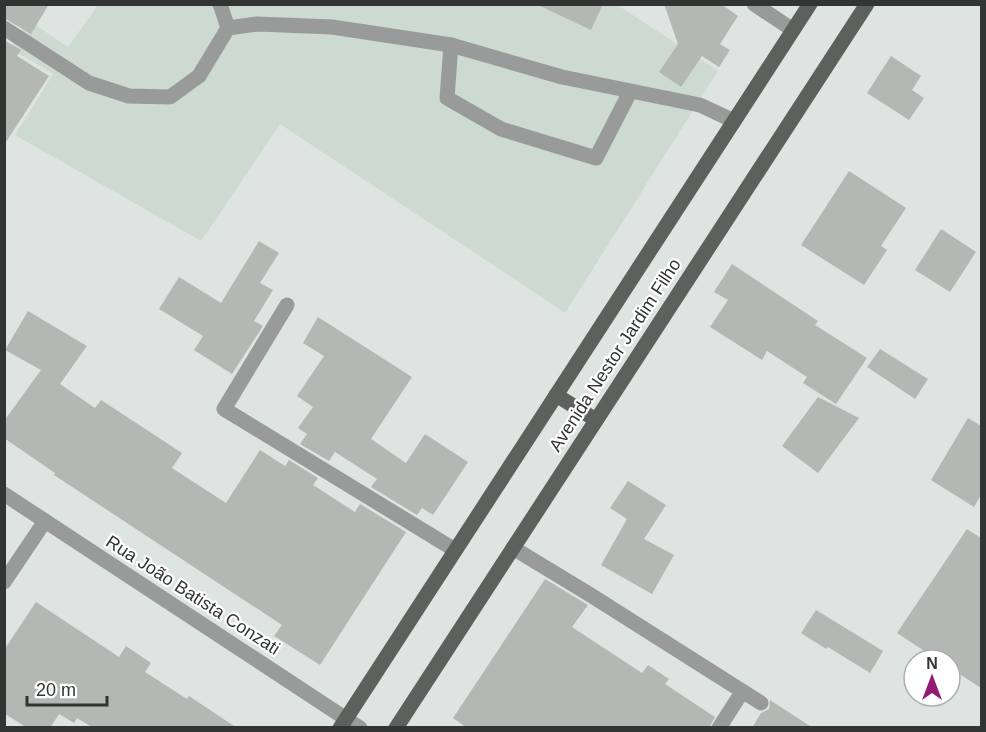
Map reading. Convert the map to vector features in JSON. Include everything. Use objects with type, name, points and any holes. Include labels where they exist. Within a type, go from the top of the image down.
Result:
[{"type":"main road","name":"Avenida Nestor Jardim Filho","points":[[343,723],[810,4]]},
{"type":"main road","name":"Avenida Nestor Jardim Filho","points":[[396,728],[867,4]]},
{"type":"main road","points":[[556,395],[596,420]]},
{"type":"street","points":[[4,28],[89,83],[129,96],[170,97],[199,76],[228,28],[220,4]]},
{"type":"street","points":[[754,4],[793,30]]},
{"type":"street","points":[[228,28],[257,24],[332,27],[451,45],[562,77],[700,105],[734,121]]},
{"type":"street","points":[[451,45],[447,98],[501,129],[596,158],[630,92]]},
{"type":"street","points":[[287,305],[224,409],[455,550]]},
{"type":"street","name":"Rua João Batista Conzati","points":[[4,494],[343,723],[360,728]]},
{"type":"street","points":[[4,582],[45,521]]},
{"type":"street","points":[[513,548],[761,703]]},
{"type":"street","points":[[719,728],[742,692]]},
{"type":"shaded area","points":[[616,4],[718,71],[565,313],[280,124],[201,241],[15,135],[53,74],[10,48],[28,20],[68,47],[98,5]]},
{"type":"building","points":[[4,4],[49,4],[31,34],[4,18]]},
{"type":"building","points":[[536,4],[603,4],[591,30]]},
{"type":"building","points":[[664,4],[721,4],[738,16],[720,44],[730,50],[719,67],[702,56],[681,87],[659,72],[678,44]]},
{"type":"building","points":[[4,40],[21,50],[17,56],[49,76],[4,145]]},
{"type":"building","points":[[891,56],[921,76],[912,90],[924,98],[909,120],[867,93]]},
{"type":"building","points":[[849,171],[906,208],[881,246],[887,250],[864,285],[801,245]]},
{"type":"building","points":[[941,229],[976,252],[950,292],[915,270]]},
{"type":"building","points":[[259,241],[279,253],[260,283],[273,290],[254,321],[263,326],[232,374],[194,350],[203,336],[159,309],[179,277],[221,303]]},
{"type":"building","points":[[732,264],[818,321],[815,325],[867,358],[836,404],[803,383],[807,377],[767,351],[762,360],[710,327],[728,300],[714,292]]},
{"type":"building","points":[[28,311],[87,346],[60,384],[95,408],[101,400],[182,453],[172,468],[226,503],[260,450],[285,466],[289,460],[318,478],[313,485],[355,512],[360,504],[406,532],[320,665],[274,636],[282,625],[54,475],[55,473],[4,438],[4,421],[41,370],[5,350]]},
{"type":"building","points":[[318,317],[412,377],[371,439],[406,463],[425,434],[468,462],[433,515],[422,508],[417,515],[371,487],[377,479],[335,452],[329,461],[300,444],[307,434],[298,428],[313,407],[297,396],[324,356],[303,343]]},
{"type":"building","points":[[880,349],[928,379],[915,399],[867,367]]},
{"type":"building","points":[[818,397],[859,418],[818,473],[782,446]]},
{"type":"building","points":[[968,418],[981,426],[981,495],[974,507],[931,480]]},
{"type":"building","points":[[628,481],[666,505],[644,539],[674,555],[652,594],[601,565],[627,519],[610,508]]},
{"type":"building","points":[[967,529],[981,538],[981,688],[962,676],[962,648],[920,648],[897,633]]},
{"type":"building","points":[[545,579],[588,605],[572,627],[642,673],[648,665],[669,679],[665,684],[715,717],[709,728],[467,728],[453,718]]},
{"type":"building","points":[[36,602],[119,657],[126,646],[151,663],[145,672],[187,699],[189,696],[237,728],[93,728],[77,718],[74,723],[59,714],[50,728],[27,728],[4,713],[4,650]]},
{"type":"building","points":[[816,610],[883,651],[870,673],[801,633]]},
{"type":"building","points":[[770,700],[813,728],[752,728],[761,713],[769,709]]}]
